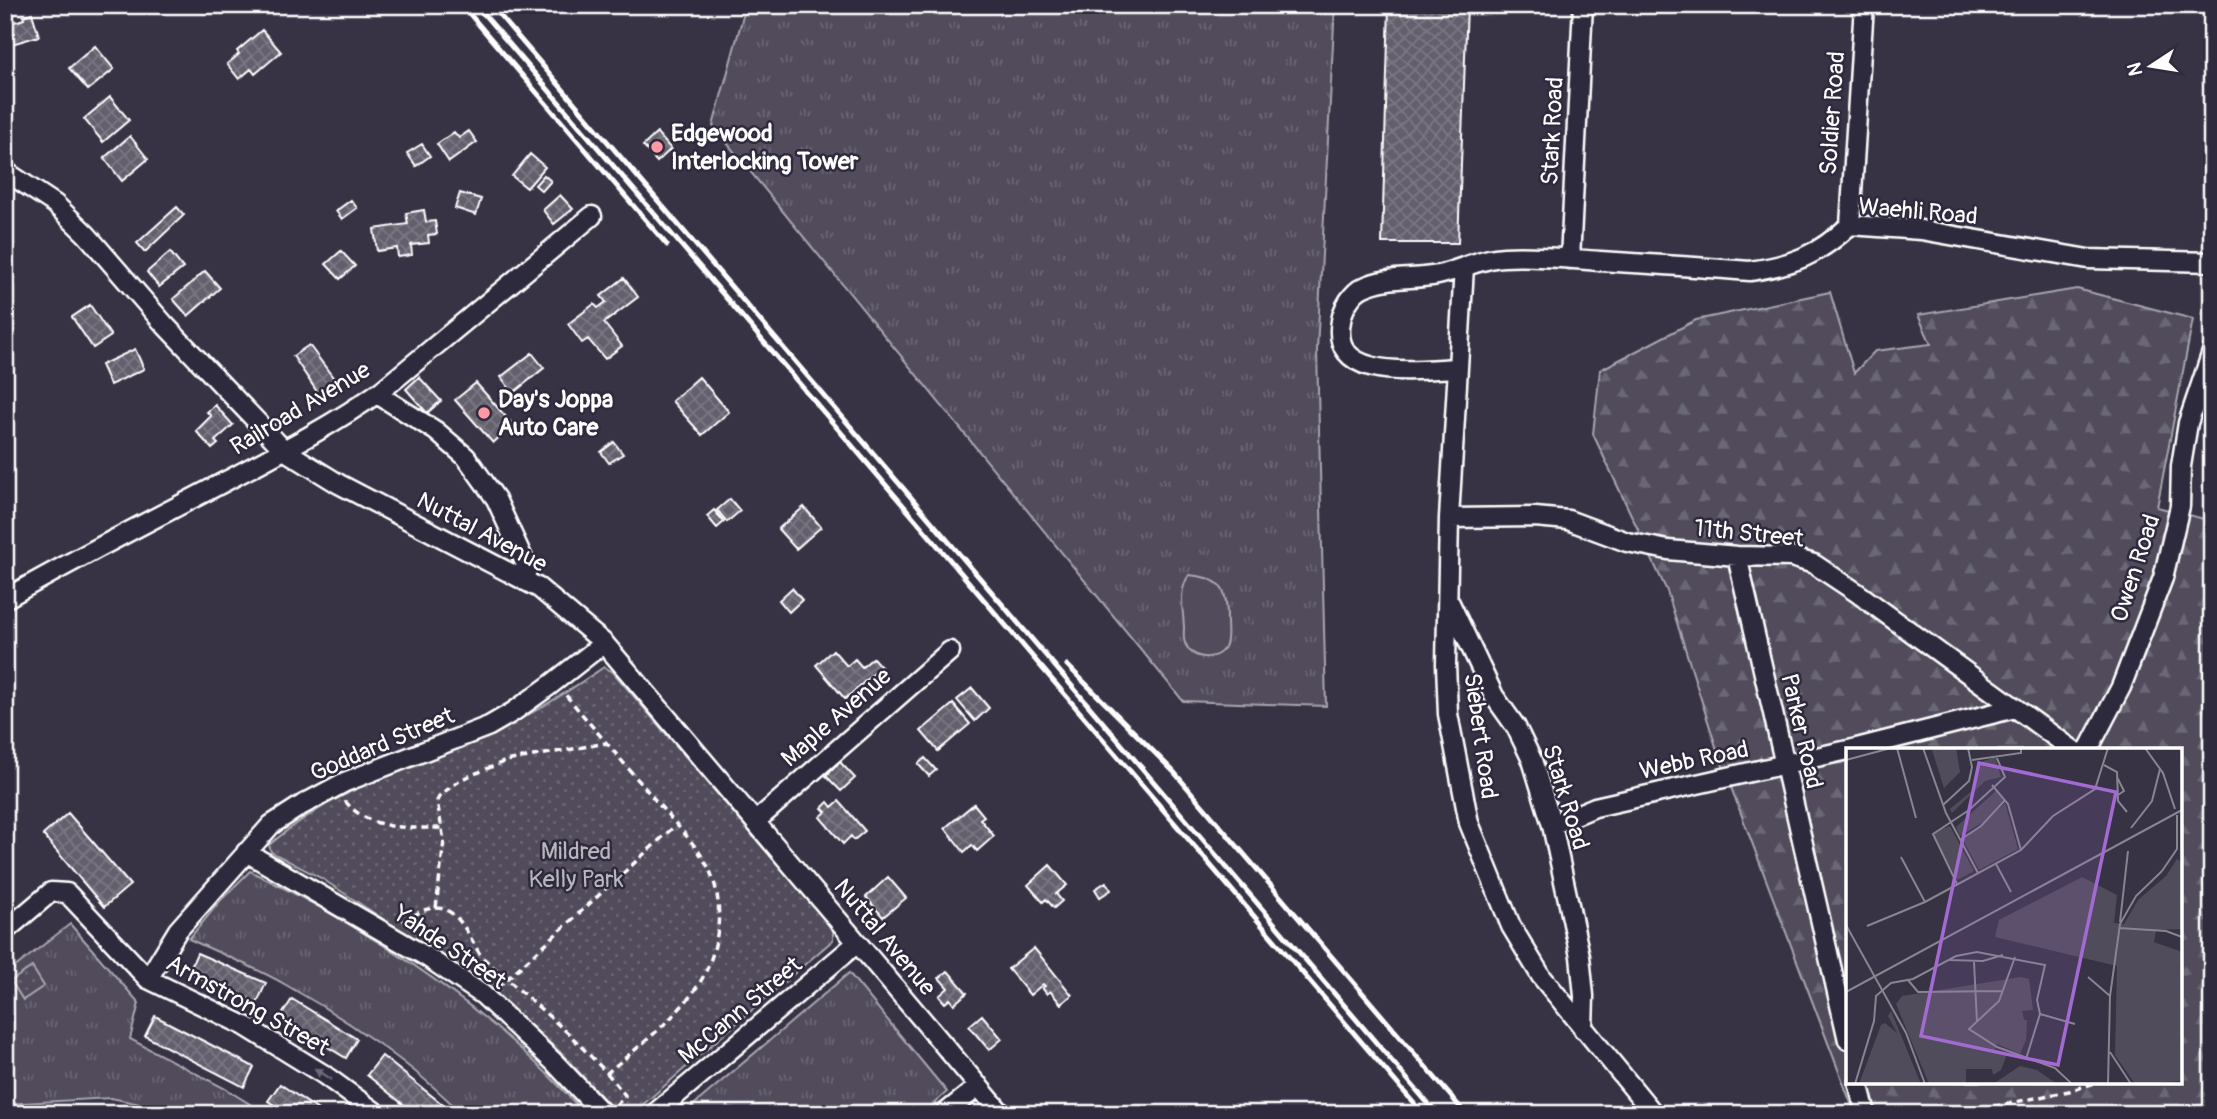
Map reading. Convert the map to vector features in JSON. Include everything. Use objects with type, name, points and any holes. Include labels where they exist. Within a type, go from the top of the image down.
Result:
[{"type":"street","name":"Stark Road","points":[[1570,259],[1583,5]]},
{"type":"street","name":"Soldier Road","points":[[1850,225],[1864,5]]},
{"type":"street","name":"Nuttal Avenue","points":[[5,171],[55,204],[87,235],[164,324],[284,450],[339,484],[539,588],[604,643],[1002,1114]]},
{"type":"street","name":"Railroad Avenue","points":[[5,599],[284,450],[377,394],[592,216]]},
{"type":"street","name":"Waehli Road","points":[[1458,368],[1385,369],[1366,366],[1354,360],[1339,336],[1341,319],[1349,299],[1362,287],[1381,281],[1436,275],[1481,260],[1503,257],[1750,271],[1791,264],[1811,255],[1832,242],[1850,225],[1920,230],[2088,259],[2212,262]]},
{"type":"street","name":"Siebert Road","points":[[1464,267],[1447,597],[1448,714],[1456,766],[1469,823],[1511,926],[1541,976],[1654,1114]]},
{"type":"street","name":"Owen Road","points":[[2089,748],[2121,687],[2163,578],[2180,506],[2181,467],[2188,423],[2206,387],[2212,352]]},
{"type":"street","points":[[377,394],[436,430],[466,457],[496,499],[527,567],[525,581]]},
{"type":"street","name":"11th Street","points":[[1449,518],[1535,517],[1568,520],[1627,542],[1668,550],[1791,557],[1814,564],[2070,748]]},
{"type":"street","name":"Parker Road","points":[[1737,556],[1846,1031]]},
{"type":"street","name":"Stark Road","points":[[1447,597],[1494,696],[1516,727],[1532,760],[1552,825],[1580,956],[1584,996],[1583,1029]]},
{"type":"street","name":"Goddard Street","points":[[148,979],[178,930],[271,825],[345,782],[489,726],[513,712],[604,643]]},
{"type":"street","name":"Maple Avenue","points":[[756,821],[950,651]]},
{"type":"street","name":"Webb Road","points":[[1856,748],[2015,708]]},
{"type":"street","name":"Webb Road","points":[[1552,825],[1595,807],[1846,751]]},
{"type":"street","name":"Yahde Street","points":[[246,852],[428,957],[486,998],[610,1110]]},
{"type":"street","name":"Armstrong Street","points":[[5,931],[51,892],[67,893],[148,979],[245,1026],[323,1074],[378,1114]]},
{"type":"street","name":"McCann Street","points":[[654,1114],[857,943]]},
{"type":"street","points":[[1858,1084],[1866,1114]]},
{"type":"street","points":[[944,1114],[979,1087]]},
{"type":"path","points":[[562,692],[702,856],[712,875],[719,915],[712,957],[701,981],[681,1007],[607,1073]]},
{"type":"path","points":[[436,908],[444,828],[437,801],[440,795],[462,779],[520,757],[606,743]]},
{"type":"path","points":[[341,796],[360,817],[371,822],[444,828]]},
{"type":"path","points":[[486,998],[676,825]]},
{"type":"path","points":[[400,924],[421,911],[436,908],[458,918],[482,957],[568,1033],[625,1095],[610,1110]]},
{"type":"path","points":[[1958,1114],[2091,1084]]},
{"type":"green space","points":[[746,5],[1335,5],[1317,350],[1326,706],[1183,701],[713,126]]},
{"type":"green space","points":[[2077,289],[2193,319],[2157,507],[2204,519],[2212,448],[2212,1114],[1855,1114],[1718,753],[1667,591],[1593,434],[1600,370],[1696,320],[1830,292],[1854,373],[1875,351],[1931,344],[1918,315]]},
{"type":"green space","points":[[1189,575],[1216,582],[1224,593],[1227,641],[1221,652],[1210,657],[1193,653],[1184,641],[1182,593]]},
{"type":"green space","name":"Mildred Kelly Park","points":[[604,667],[613,672],[833,929],[833,940],[632,1114],[618,1114],[560,1052],[509,1006],[471,977],[321,878],[271,852],[269,845],[321,807],[377,780],[508,725]]},
{"type":"green space","points":[[250,871],[342,920],[430,976],[511,1040],[585,1114],[462,1114],[401,1060],[332,1012],[274,978],[189,939],[220,901]]},
{"type":"green space","points":[[70,924],[139,1003],[130,1039],[224,1088],[266,1114],[188,1114],[111,1098],[5,1104],[5,975]]},
{"type":"green space","points":[[32,967],[44,986],[23,1000],[11,981]]},
{"type":"green space","points":[[849,973],[947,1092],[922,1114],[683,1114]]},
{"type":"building","points":[[1389,5],[1467,5],[1458,243],[1382,243]]},
{"type":"building","points":[[32,13],[39,36],[5,46],[5,25],[24,19],[23,16]]},
{"type":"building","points":[[262,30],[281,52],[255,74],[251,69],[239,79],[227,64],[239,54],[237,51]]},
{"type":"building","points":[[95,46],[114,69],[88,90],[69,68]]},
{"type":"building","points":[[110,97],[129,120],[103,142],[84,119]]},
{"type":"building","points":[[469,131],[477,142],[449,162],[437,144],[454,132],[459,138]]},
{"type":"building","name":"Edgewood Interlocking Tower","points":[[657,133],[671,149],[657,162],[643,146]]},
{"type":"building","points":[[130,136],[148,159],[122,181],[104,158]]},
{"type":"building","points":[[422,144],[430,156],[416,166],[407,153]]},
{"type":"building","points":[[530,154],[545,167],[527,188],[512,176]]},
{"type":"building","points":[[544,175],[551,181],[542,191],[535,185]]},
{"type":"building","points":[[460,193],[481,199],[476,215],[455,208]]},
{"type":"building","points":[[560,195],[573,209],[554,224],[543,210]]},
{"type":"building","points":[[351,200],[357,208],[342,219],[336,211]]},
{"type":"building","points":[[177,207],[184,215],[145,252],[137,243]]},
{"type":"building","points":[[424,210],[426,222],[435,221],[437,234],[428,235],[429,243],[411,245],[412,255],[398,257],[397,248],[377,251],[374,229],[408,224],[406,213]]},
{"type":"building","points":[[341,251],[355,266],[340,279],[326,264]]},
{"type":"building","points":[[170,252],[183,268],[159,287],[147,272]]},
{"type":"building","points":[[205,271],[220,288],[188,316],[173,299]]},
{"type":"building","points":[[624,278],[638,297],[604,323],[622,346],[605,359],[588,339],[582,343],[568,324],[594,304],[598,308],[606,302],[601,296]]},
{"type":"building","points":[[90,305],[111,336],[93,348],[72,317]]},
{"type":"building","points":[[309,345],[338,384],[320,396],[293,356]]},
{"type":"building","points":[[135,349],[144,369],[110,385],[101,365]]},
{"type":"building","points":[[532,353],[544,368],[513,393],[501,377]]},
{"type":"building","points":[[419,377],[441,401],[427,413],[406,389]]},
{"type":"building","points":[[699,377],[729,412],[702,435],[672,401]]},
{"type":"building","name":"Day's Joppa Auto Care","points":[[476,383],[513,425],[493,443],[455,400]]},
{"type":"building","points":[[215,405],[233,425],[215,441],[218,444],[212,449],[196,431],[211,416],[207,412]]},
{"type":"building","points":[[614,442],[623,454],[609,463],[601,452]]},
{"type":"building","points":[[730,499],[740,511],[727,522],[717,510]]},
{"type":"building","points":[[804,507],[821,527],[796,549],[778,529]]},
{"type":"building","points":[[714,510],[724,522],[717,528],[707,516]]},
{"type":"building","points":[[792,588],[802,600],[789,612],[779,600]]},
{"type":"building","points":[[833,650],[847,666],[855,659],[862,667],[873,658],[881,667],[845,699],[816,665]]},
{"type":"building","points":[[972,688],[989,708],[975,721],[957,700]]},
{"type":"building","points":[[953,704],[970,724],[938,751],[921,731]]},
{"type":"building","points":[[925,758],[936,770],[929,776],[918,764]]},
{"type":"building","points":[[840,762],[855,778],[841,791],[826,776]]},
{"type":"building","points":[[839,801],[865,831],[854,840],[851,836],[843,844],[820,817],[826,812],[822,808],[828,802],[832,807]]},
{"type":"building","points":[[974,804],[984,816],[980,819],[994,836],[977,851],[972,845],[964,852],[945,828]]},
{"type":"building","points":[[68,813],[130,885],[104,907],[43,835]]},
{"type":"building","points":[[1050,865],[1067,885],[1056,894],[1062,901],[1054,908],[1046,899],[1043,902],[1028,885]]},
{"type":"building","points":[[888,877],[906,898],[883,917],[866,897]]},
{"type":"building","points":[[1106,882],[1111,890],[1100,897],[1095,889]]},
{"type":"building","points":[[1034,948],[1072,995],[1061,1004],[1050,991],[1047,994],[1042,988],[1045,986],[1043,984],[1030,995],[1008,969]]},
{"type":"building","points":[[197,953],[266,983],[257,1003],[188,973]]},
{"type":"building","points":[[948,971],[967,993],[954,1004],[950,999],[945,1003],[939,996],[948,988],[939,978]]},
{"type":"building","points":[[292,999],[357,1039],[346,1058],[280,1018]]},
{"type":"building","points":[[982,1015],[1002,1039],[989,1050],[969,1026]]},
{"type":"building","points":[[155,1016],[254,1067],[244,1087],[145,1036]]},
{"type":"building","points":[[382,1056],[442,1104],[434,1114],[415,1114],[367,1075]]},
{"type":"building","points":[[280,1084],[324,1114],[288,1114],[268,1101]]},
{"type":"railway","points":[[462,5],[667,245]]},
{"type":"railway","points":[[476,5],[1423,1114]]},
{"type":"railway","points":[[491,5],[1437,1114]]},
{"type":"railway","points":[[1067,665],[1174,772],[1466,1114]]},
{"type":"place","name":"Edgewood Interlocking Tower","points":[[657,147]]},
{"type":"place","name":"Day's Joppa Auto Care","points":[[484,413]]}]
